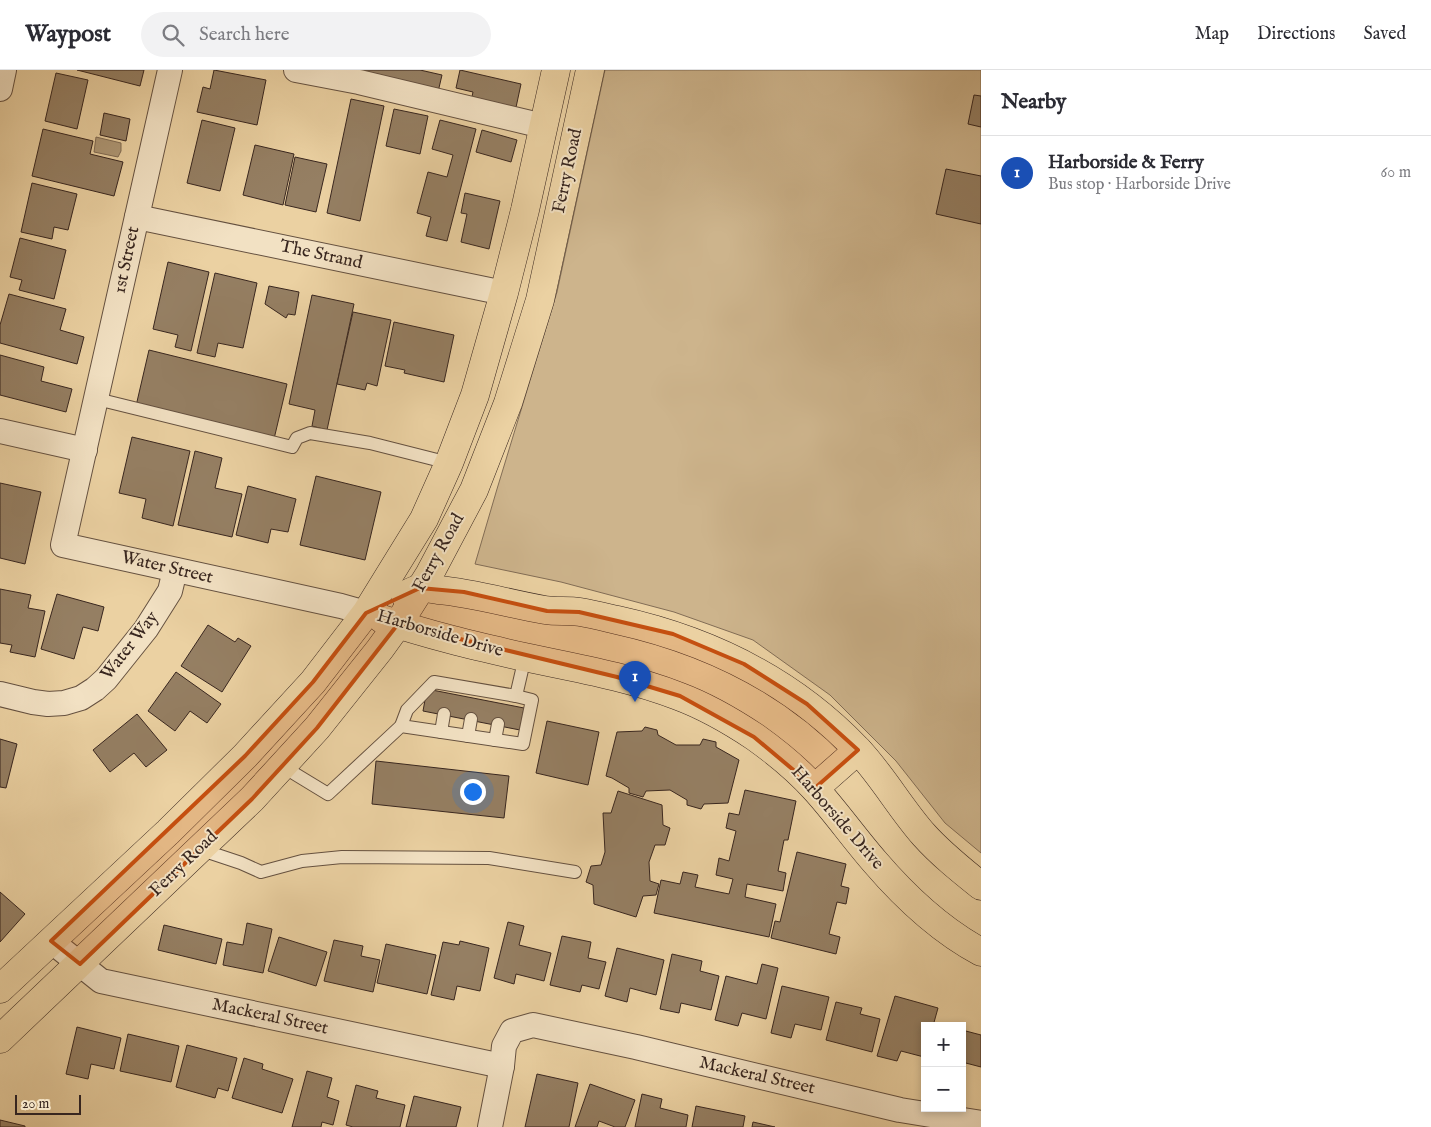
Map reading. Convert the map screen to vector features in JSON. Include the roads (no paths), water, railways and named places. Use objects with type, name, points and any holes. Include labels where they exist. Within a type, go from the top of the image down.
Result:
[{"type":"main road","name":"Ferry Road","points":[[0,989],[168,832],[245,756],[313,682],[366,613],[424,519],[449,463],[475,395],[525,210],[556,70]]},
{"type":"main road","name":"Ferry Road","points":[[0,1039],[252,798],[282,766],[317,728],[380,649],[429,575],[474,490],[508,403],[540,300],[590,70]]},
{"type":"main road","name":"Harborside Drive","points":[[366,613],[420,588]]},
{"type":"main road","points":[[420,588],[464,592],[547,610],[579,612],[634,624],[681,637],[744,664],[807,704],[842,734],[878,774],[924,835],[963,872],[981,886]]},
{"type":"main road","name":"Harborside Drive","points":[[366,613],[434,636],[647,685],[680,696],[723,717],[786,761],[815,788],[874,861],[896,885],[921,909],[968,945],[981,952]]},
{"type":"main road","points":[[815,788],[858,750]]},
{"type":"street","points":[[0,90],[4,70]]},
{"type":"street","name":"1st Street","points":[[85,450],[170,70]]},
{"type":"street","points":[[296,70],[359,82],[543,126]]},
{"type":"street","name":"The Strand","points":[[137,217],[504,293]]},
{"type":"street","points":[[0,431],[85,450]]},
{"type":"street","name":"Water Street","points":[[85,450],[63,545],[366,613]]},
{"type":"street","name":"Water Way","points":[[0,694],[48,704],[64,703],[81,698],[95,689],[106,679],[146,629],[170,591],[175,570]]},
{"type":"street","name":"Mackeral Street","points":[[51,941],[101,981],[502,1066],[504,1046],[512,1030],[533,1024],[900,1110],[981,1123]]},
{"type":"street","points":[[490,1127],[502,1066]]},
{"type":"lane","points":[[96,399],[292,447],[297,438],[310,433],[370,443],[449,463]]},
{"type":"lane","points":[[507,698],[525,657]]},
{"type":"lane","points":[[282,766],[328,794],[401,726],[407,710],[434,682],[449,689],[532,700],[523,744],[401,726]]},
{"type":"lane","points":[[441,732],[444,714]]},
{"type":"lane","points":[[468,736],[471,719]]},
{"type":"lane","points":[[495,740],[498,724]]},
{"type":"lane","points":[[199,849],[261,872],[302,862],[342,858],[489,858],[575,872]]},
{"type":"place","name":"Harborside & Ferry","points":[[635,702]]}]
